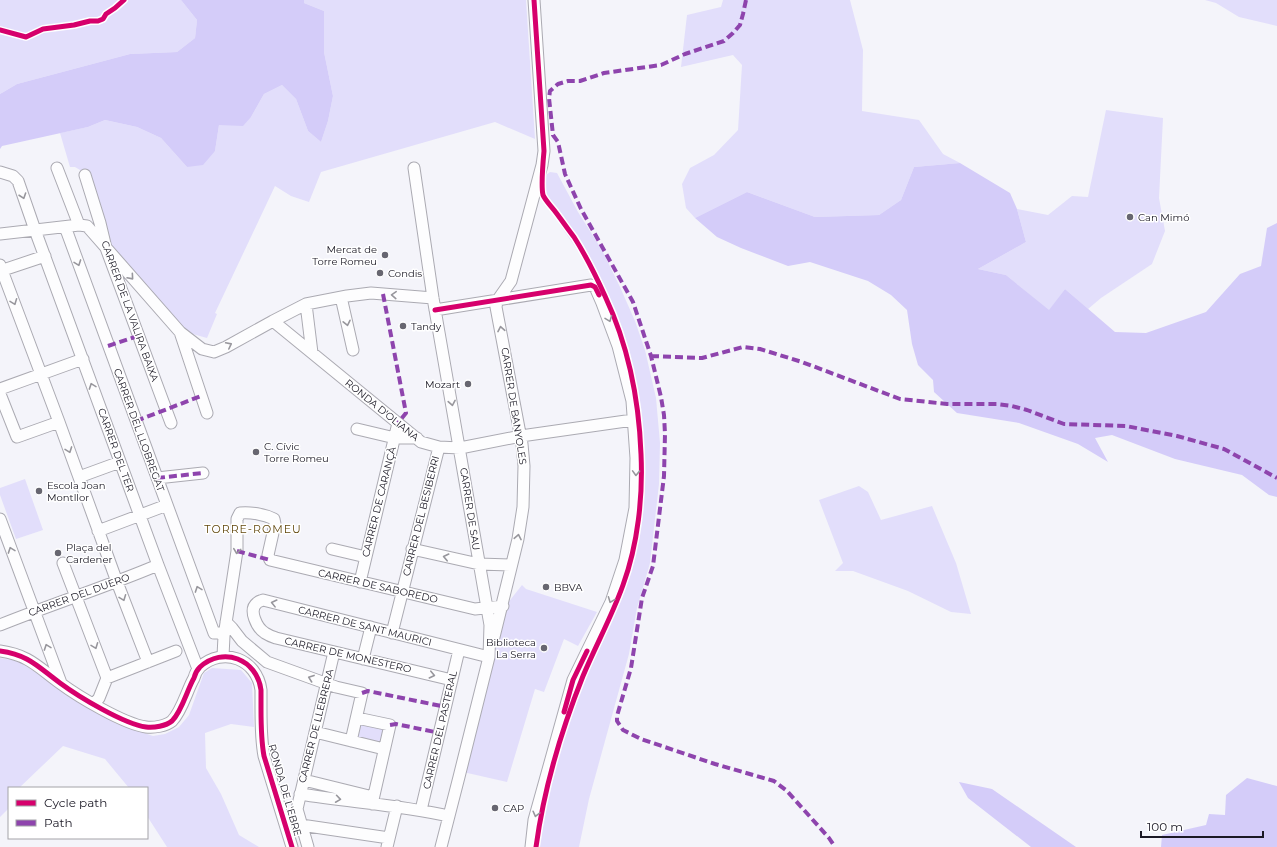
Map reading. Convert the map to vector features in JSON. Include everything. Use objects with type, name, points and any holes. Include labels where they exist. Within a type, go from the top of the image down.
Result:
[{"type":"street","points":[[496,301],[511,280],[542,165],[544,151],[534,0]]},
{"type":"street","points":[[57,168],[79,225]]},
{"type":"street","name":"CARRER DE SAU","points":[[414,168],[433,298],[490,625],[489,657],[441,847]]},
{"type":"street","name":"CARRER DEL TER","points":[[0,172],[13,176],[18,181],[158,565],[198,668]]},
{"type":"street","name":"CARRER DE LA VALIRA BAIXA","points":[[85,174],[106,248],[171,423]]},
{"type":"street","points":[[0,234],[79,225],[87,226],[180,332],[202,349],[214,352],[275,323],[306,304],[371,293],[433,298]]},
{"type":"street","name":"CARRER DEL LLOBREGAT","points":[[64,227],[157,478],[219,635],[221,657]]},
{"type":"street","points":[[45,256],[1,269],[59,422],[116,582],[148,662]]},
{"type":"street","points":[[435,310],[591,284],[595,287],[602,303],[618,346],[632,401],[636,458],[635,508],[625,560],[611,602],[573,680],[534,820],[531,847]]},
{"type":"street","points":[[341,297],[353,350]]},
{"type":"street","name":"CARRER DE BANYOLES","points":[[489,657],[503,606],[518,539],[523,507],[524,466],[521,436],[496,301]]},
{"type":"street","points":[[306,304],[312,353]]},
{"type":"street","name":"RONDA D'OLIANA","points":[[275,323],[421,442],[438,447],[460,448],[521,436],[634,420]]},
{"type":"street","points":[[180,332],[207,414]]},
{"type":"street","points":[[0,389],[83,359]]},
{"type":"street","points":[[0,394],[17,437],[59,422]]},
{"type":"street","name":"CARRER DE CARANÇÀ","points":[[360,582],[398,423]]},
{"type":"street","points":[[357,429],[395,438],[417,438]]},
{"type":"street","name":"CARRER DEL BESIBERRI","points":[[392,633],[438,447]]},
{"type":"street","points":[[79,477],[120,462]]},
{"type":"street","points":[[157,478],[203,473]]},
{"type":"street","points":[[98,531],[167,504]]},
{"type":"street","name":"CARRER DE SABOREDO","points":[[226,622],[237,551],[237,519],[240,513],[247,512],[274,519],[275,524],[268,555],[270,560],[475,609],[487,607]]},
{"type":"street","points":[[0,519],[3,534],[23,581],[61,684]]},
{"type":"street","points":[[332,549],[366,557]]},
{"type":"street","points":[[412,549],[479,564],[511,566]]},
{"type":"street","points":[[63,563],[107,678],[99,698],[94,704]]},
{"type":"street","name":"CARRER DEL DUERO","points":[[0,625],[158,565]]},
{"type":"street","name":"CARRER DE SANT MAURICI","points":[[254,616],[254,608],[256,603],[263,600],[489,657]]},
{"type":"street","points":[[487,607],[503,606]]},
{"type":"street","name":"CARRER DE MONESTERO","points":[[254,616],[256,624],[264,633],[276,638],[452,680]]},
{"type":"street","points":[[219,635],[226,622],[242,641],[267,662],[336,687],[362,693],[351,741]]},
{"type":"street","points":[[363,659],[371,627]]},
{"type":"street","name":"CARRER DEL PASTERAL","points":[[421,810],[459,650]]},
{"type":"street","points":[[0,651],[22,656],[38,665],[61,684],[94,704],[120,719],[146,728],[164,725],[171,722],[177,714],[198,668],[206,662],[221,657]]},
{"type":"street","points":[[107,678],[176,651]]},
{"type":"street","name":"CARRER DE LLEBRERA","points":[[308,847],[297,809],[328,684],[334,652]]},
{"type":"street","name":"RONDA DE L'EBRE","points":[[221,657],[233,657],[242,660],[250,667],[256,676],[261,689],[262,742],[264,756],[292,847]]},
{"type":"street","points":[[356,718],[390,725],[372,801]]},
{"type":"street","points":[[316,732],[384,749]]},
{"type":"street","points":[[304,780],[372,801]]},
{"type":"street","points":[[300,794],[372,801],[449,816]]},
{"type":"street","points":[[301,825],[388,843],[397,806]]},
{"type":"shaded area","points":[[0,0],[181,0],[197,20],[195,38],[177,52],[130,54],[17,84],[0,94]]},
{"type":"shaded area","points":[[181,0],[304,0],[304,3],[324,11],[324,52],[333,96],[328,121],[321,142],[308,131],[296,99],[282,85],[264,94],[251,117],[243,126],[219,125],[215,151],[203,165],[187,167],[161,138],[137,127],[105,120],[88,127],[2,146],[0,149],[0,94],[17,84],[130,54],[177,52],[195,38],[197,20]]},
{"type":"shaded area","points":[[304,0],[526,0],[535,139],[495,122],[321,172],[309,202],[291,196],[275,186],[215,313],[217,314],[207,338],[189,333],[176,323],[107,242],[89,179],[80,170],[75,167],[70,167],[60,133],[88,127],[105,120],[137,127],[161,138],[187,167],[215,151],[219,125],[251,117],[264,94],[282,85],[296,99],[308,131],[321,142],[328,121],[333,96],[324,52],[324,11],[304,3]]},
{"type":"shaded area","points":[[723,0],[850,0],[863,50],[862,111],[919,120],[943,154],[960,163],[914,167],[901,200],[879,215],[815,217],[747,192],[695,218],[686,208],[682,184],[690,168],[714,155],[738,130],[742,65],[733,55],[681,67],[687,15],[721,7]]},
{"type":"shaded area","points":[[1205,0],[1277,0],[1277,26],[1239,17],[1216,3]]},
{"type":"shaded area","points":[[1106,110],[1163,118],[1159,198],[1165,231],[1152,264],[1101,298],[1088,309],[1065,289],[1049,311],[1006,275],[978,269],[1026,242],[1017,209],[1048,215],[1072,196],[1088,197]]},
{"type":"shaded area","points":[[960,163],[1010,193],[1017,209],[1026,242],[978,269],[1006,275],[1049,310],[1065,289],[1115,332],[1146,333],[1206,312],[1240,274],[1261,266],[1267,228],[1277,223],[1277,497],[1269,495],[1242,475],[1175,459],[1112,435],[1095,438],[1108,462],[1078,444],[1019,423],[957,413],[934,392],[933,380],[918,365],[912,344],[907,310],[891,295],[868,281],[810,262],[788,266],[741,248],[717,237],[695,218],[747,192],[815,217],[879,215],[901,200],[914,167]]},
{"type":"shaded area","points":[[550,172],[557,173],[578,212],[602,250],[635,321],[645,350],[656,398],[660,443],[659,484],[650,563],[637,608],[629,654],[589,799],[579,847],[533,847],[535,834],[568,712],[630,558],[638,526],[641,482],[635,402],[606,307],[592,272],[540,195],[545,176]]},
{"type":"shaded area","points":[[25,479],[43,530],[16,539],[0,495],[0,488]]},
{"type":"shaded area","points":[[859,486],[868,492],[881,520],[932,506],[956,563],[971,614],[951,612],[908,591],[853,571],[835,571],[843,563],[819,500]]},
{"type":"shaded area","points":[[522,585],[526,589],[597,612],[578,646],[564,639],[544,692],[535,689],[507,782],[463,772],[498,633],[507,604]]},
{"type":"shaded area","points":[[0,658],[18,661],[115,723],[153,736],[165,734],[179,727],[189,715],[204,673],[212,668],[241,670],[252,683],[254,727],[231,724],[205,733],[206,768],[221,794],[239,835],[259,847],[167,847],[148,818],[148,787],[128,787],[105,759],[63,746],[20,787],[8,787],[8,809],[0,817]]},
{"type":"shaded area","points":[[361,724],[384,728],[380,743],[358,738]]},
{"type":"shaded area","points":[[1247,778],[1277,786],[1277,847],[1161,847],[1162,835],[1206,825],[1209,814],[1225,815],[1226,795]]},
{"type":"shaded area","points":[[959,782],[992,789],[1076,847],[1031,847],[968,798]]},
{"type":"marked path","points":[[746,0],[740,25],[724,41],[685,54],[661,65],[604,73],[580,81],[568,81],[558,84],[550,91],[549,98],[553,135],[558,142],[565,174],[581,209],[633,302],[651,356],[664,415],[664,476],[653,566],[642,598],[631,668],[617,716],[617,721],[623,730],[641,739],[715,764],[774,781],[787,791],[829,838],[835,847]]},
{"type":"marked path","points":[[383,294],[406,413],[398,423]]},
{"type":"marked path","points":[[108,346],[138,336]]},
{"type":"marked path","points":[[651,356],[702,358],[743,347],[760,349],[802,362],[900,399],[947,404],[997,404],[1012,406],[1064,424],[1126,426],[1177,436],[1224,449],[1277,478]]},
{"type":"marked path","points":[[136,421],[201,396]]},
{"type":"marked path","points":[[157,478],[203,473]]},
{"type":"marked path","points":[[237,551],[270,560]]},
{"type":"marked path","points":[[362,693],[368,691],[446,707]]},
{"type":"marked path","points":[[390,725],[396,724],[440,733]]},
{"type":"cycle path","points":[[0,30],[26,37],[43,29],[98,21],[103,19],[106,14],[124,0]]},
{"type":"cycle path","points":[[534,0],[544,151],[542,191],[543,195],[574,237],[587,259],[605,296],[620,334],[635,393],[640,434],[641,470],[640,503],[636,537],[628,569],[619,597],[583,676],[554,760],[539,825],[536,847]]},
{"type":"cycle path","points":[[435,310],[591,285],[595,287],[599,295]]},
{"type":"cycle path","points":[[0,651],[19,655],[33,662],[60,683],[102,709],[126,721],[146,727],[163,725],[169,723],[176,717],[197,671],[209,661],[219,657],[228,657],[238,659],[246,664],[253,670],[258,679],[261,690],[261,732],[264,756],[292,847]]},
{"type":"cycle path","points":[[564,712],[573,680],[587,651]]},
{"type":"place","name":"Can Mimó","points":[[1130,217]]},
{"type":"place","name":"Mercat de Torre Romeu","points":[[385,255]]},
{"type":"place","name":"Condis","points":[[380,273]]},
{"type":"place","name":"Tandy","points":[[403,326]]},
{"type":"place","name":"Mozart","points":[[468,384]]},
{"type":"place","name":"C. Cívic Torre Romeu","points":[[256,452]]},
{"type":"place","name":"Escola Joan Montllor","points":[[39,491]]},
{"type":"place","name":"Plaça del Cardener","points":[[58,553]]},
{"type":"place","name":"BBVA","points":[[546,587]]},
{"type":"place","name":"Biblioteca La Serra","points":[[544,648]]},
{"type":"place","name":"CAP","points":[[495,808]]},
{"type":"district","name":"TORRE-ROMEU","points":[[253,529]]}]
